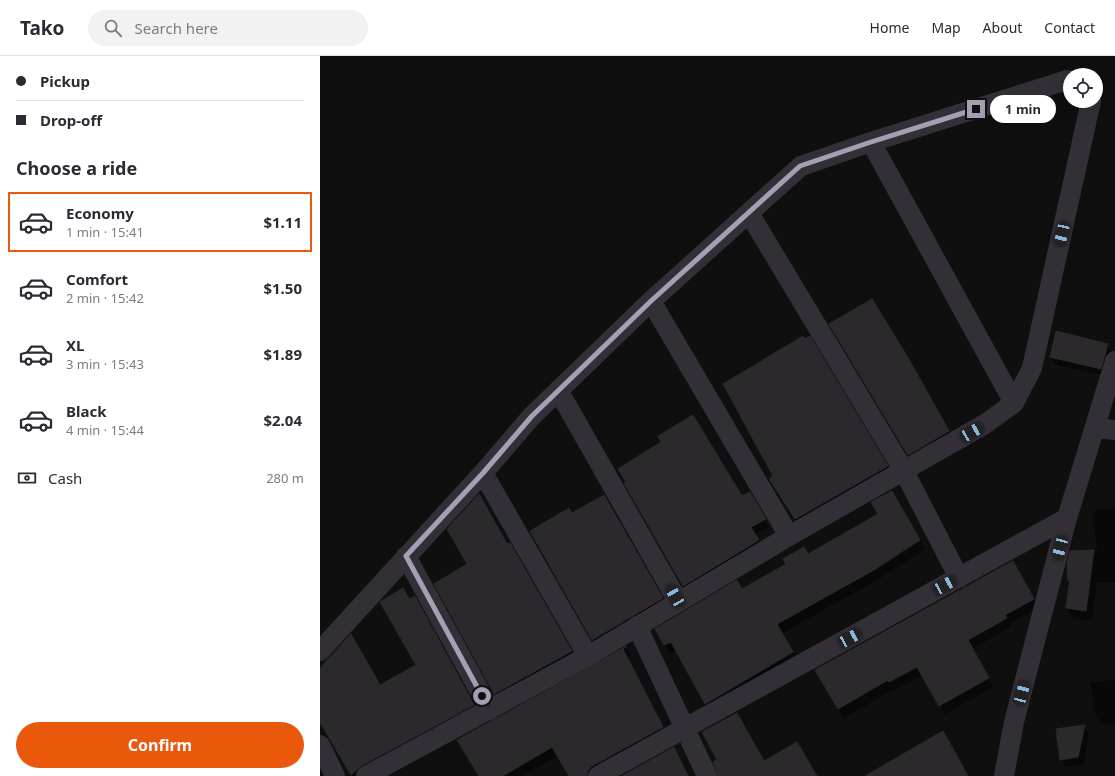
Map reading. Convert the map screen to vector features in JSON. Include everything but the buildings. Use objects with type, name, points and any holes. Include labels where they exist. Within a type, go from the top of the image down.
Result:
[{"type":"street","points":[[320,651],[483,473],[532,416],[651,301],[800,166],[1063,81]]},
{"type":"street","points":[[366,776],[588,656],[676,602],[985,424],[1014,403],[1032,368],[1089,108]]},
{"type":"street","points":[[871,142],[1014,403]]},
{"type":"street","points":[[749,213],[904,471],[959,578]]},
{"type":"street","points":[[651,301],[789,536]]},
{"type":"street","points":[[1004,776],[1014,722],[1067,518],[1115,361]]},
{"type":"street","points":[[553,396],[561,396],[567,406],[675,596],[676,602]]},
{"type":"street","points":[[1095,428],[1115,430]]},
{"type":"street","points":[[483,473],[588,656]]},
{"type":"street","points":[[598,776],[1067,518]]},
{"type":"street","points":[[406,556],[490,710]]},
{"type":"street","points":[[638,626],[707,776]]},
{"type":"street","points":[[320,745],[335,776]]},
{"type":"route","points":[[482,696],[406,556],[483,473],[532,416],[651,301],[800,166],[976,109]]}]
